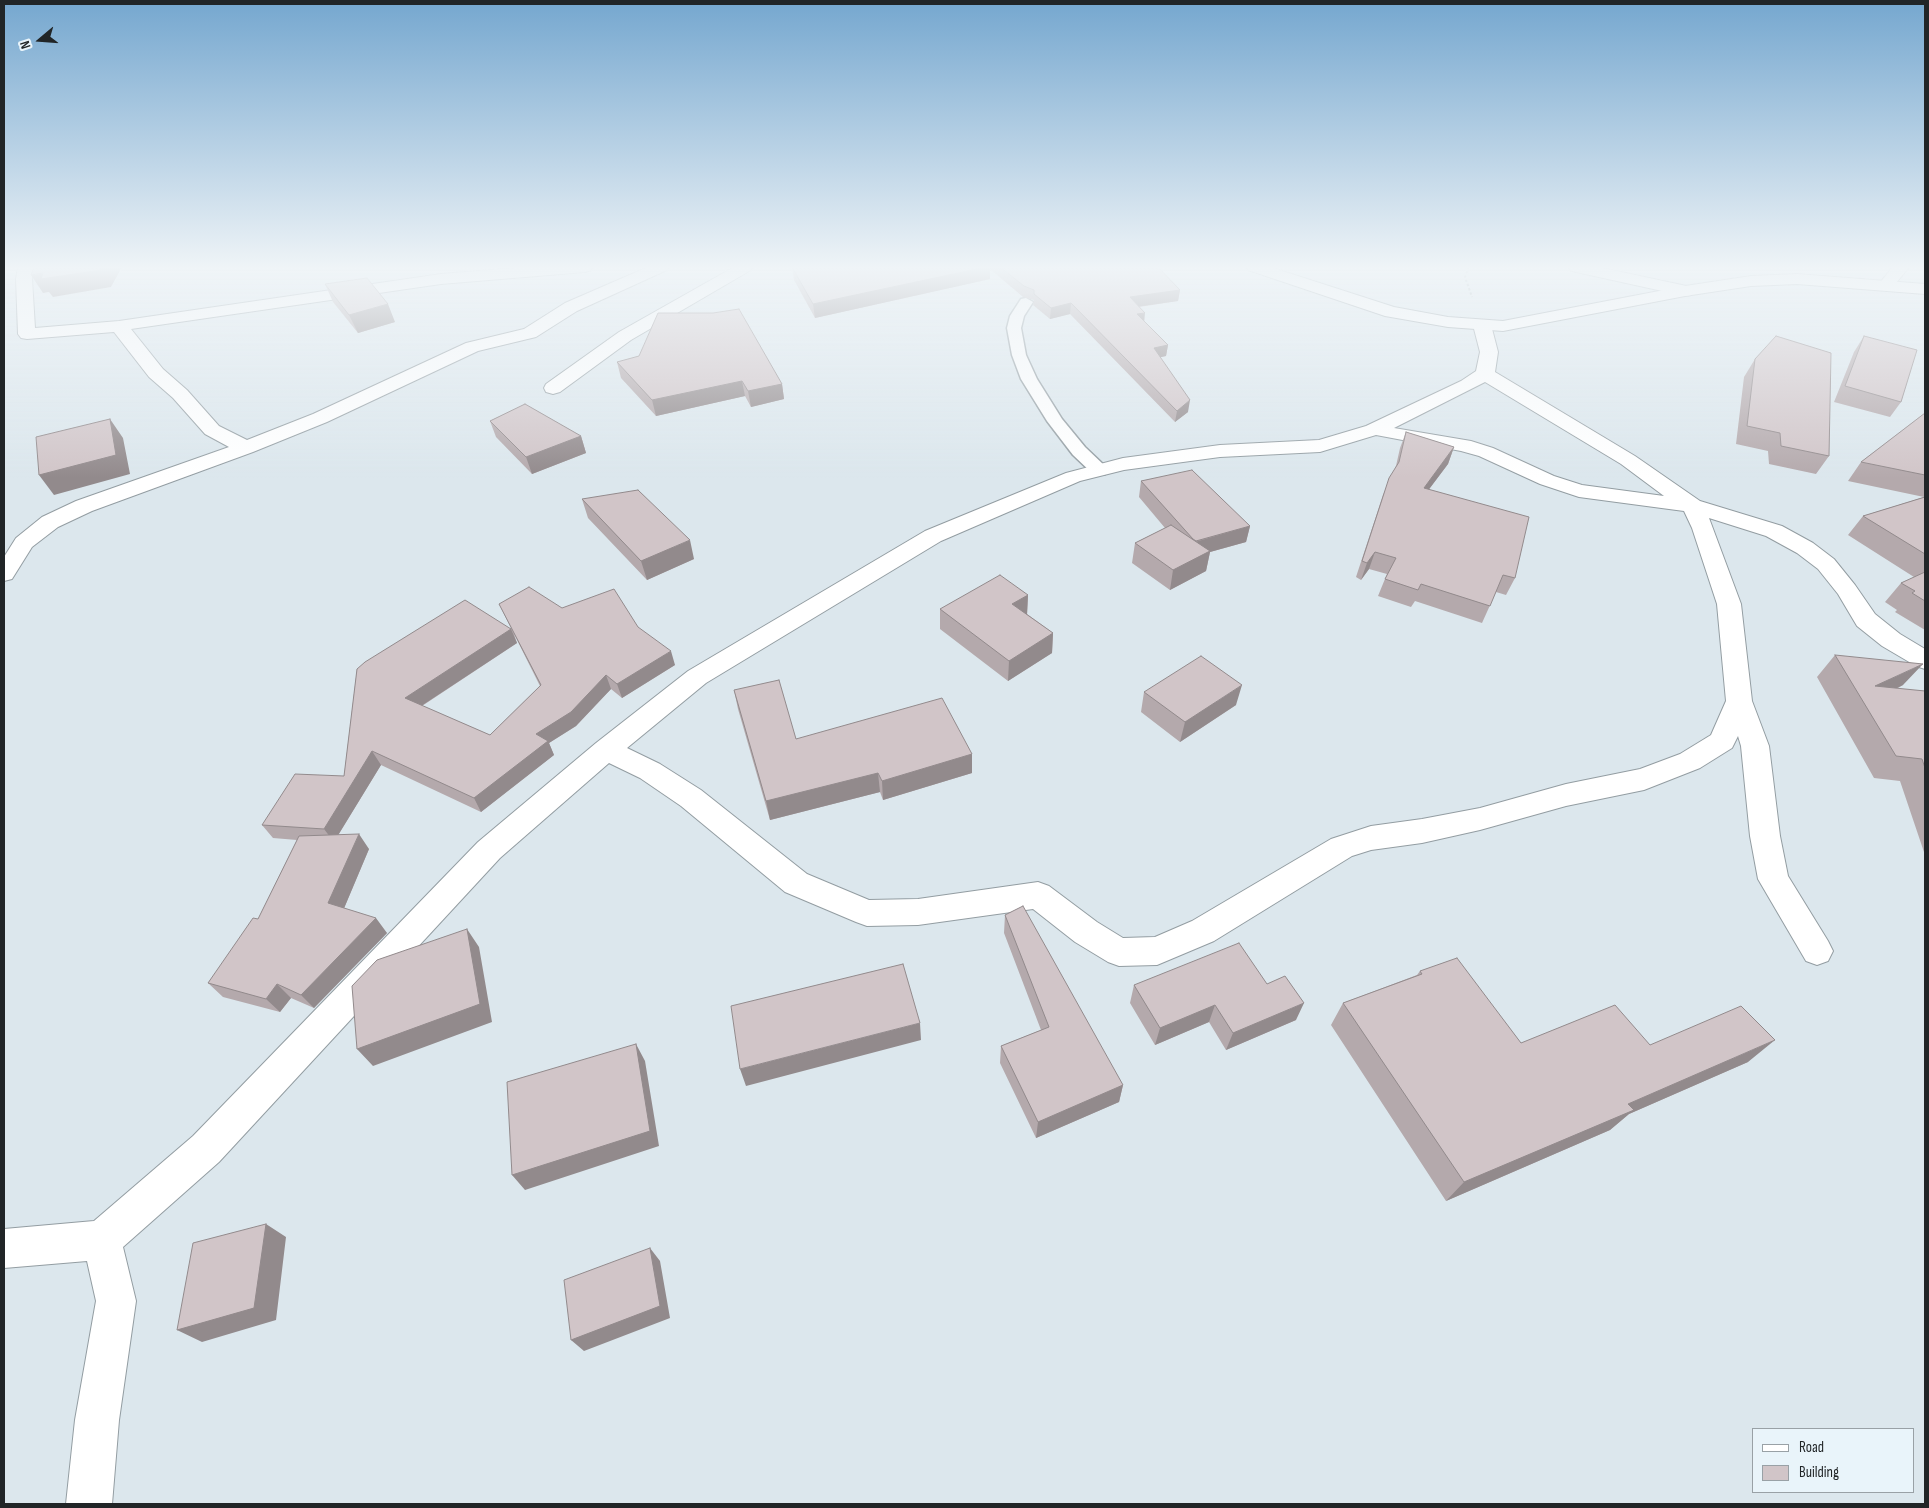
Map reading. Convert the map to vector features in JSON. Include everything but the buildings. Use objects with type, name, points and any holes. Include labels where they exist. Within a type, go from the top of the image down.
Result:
[{"type":"street","points":[[128,337],[156,373],[180,394],[212,430],[246,448]]},
{"type":"street","points":[[4,574],[24,543],[50,522],[128,489],[246,448],[320,418],[472,347],[512,337]]},
{"type":"street","points":[[553,388],[624,337]]},
{"type":"street","points":[[4,1248],[102,1240],[206,1149],[489,850],[606,750],[697,678],[934,536],[1073,478],[1123,464],[1220,451],[1320,446],[1373,430],[1468,385],[1485,374],[1489,352],[1485,337]]},
{"type":"street","points":[[1485,374],[1628,460],[1692,506],[1703,528],[1729,604],[1740,701],[1755,746],[1765,836],[1773,879],[1817,951]]},
{"type":"street","points":[[1373,430],[1427,437],[1464,445],[1486,452],[1547,480],[1578,490],[1607,496],[1692,506],[1774,531],[1805,548],[1826,564],[1847,590],[1866,620],[1890,640],[1925,660]]},
{"type":"street","points":[[606,750],[650,771],[692,798],[796,883],[867,912],[918,912],[1038,895],[1086,932],[1119,952],[1157,951],[1202,931],[1342,847],[1371,838],[1422,831],[1480,819],[1566,795],[1644,779],[1690,761],[1722,740],[1740,701]]},
{"type":"street","points":[[90,1504],[97,1420],[116,1301],[102,1240]]},
{"type":"lane","points":[[1016,337],[1019,355],[1029,378],[1055,421],[1079,451],[1099,470]]}]
